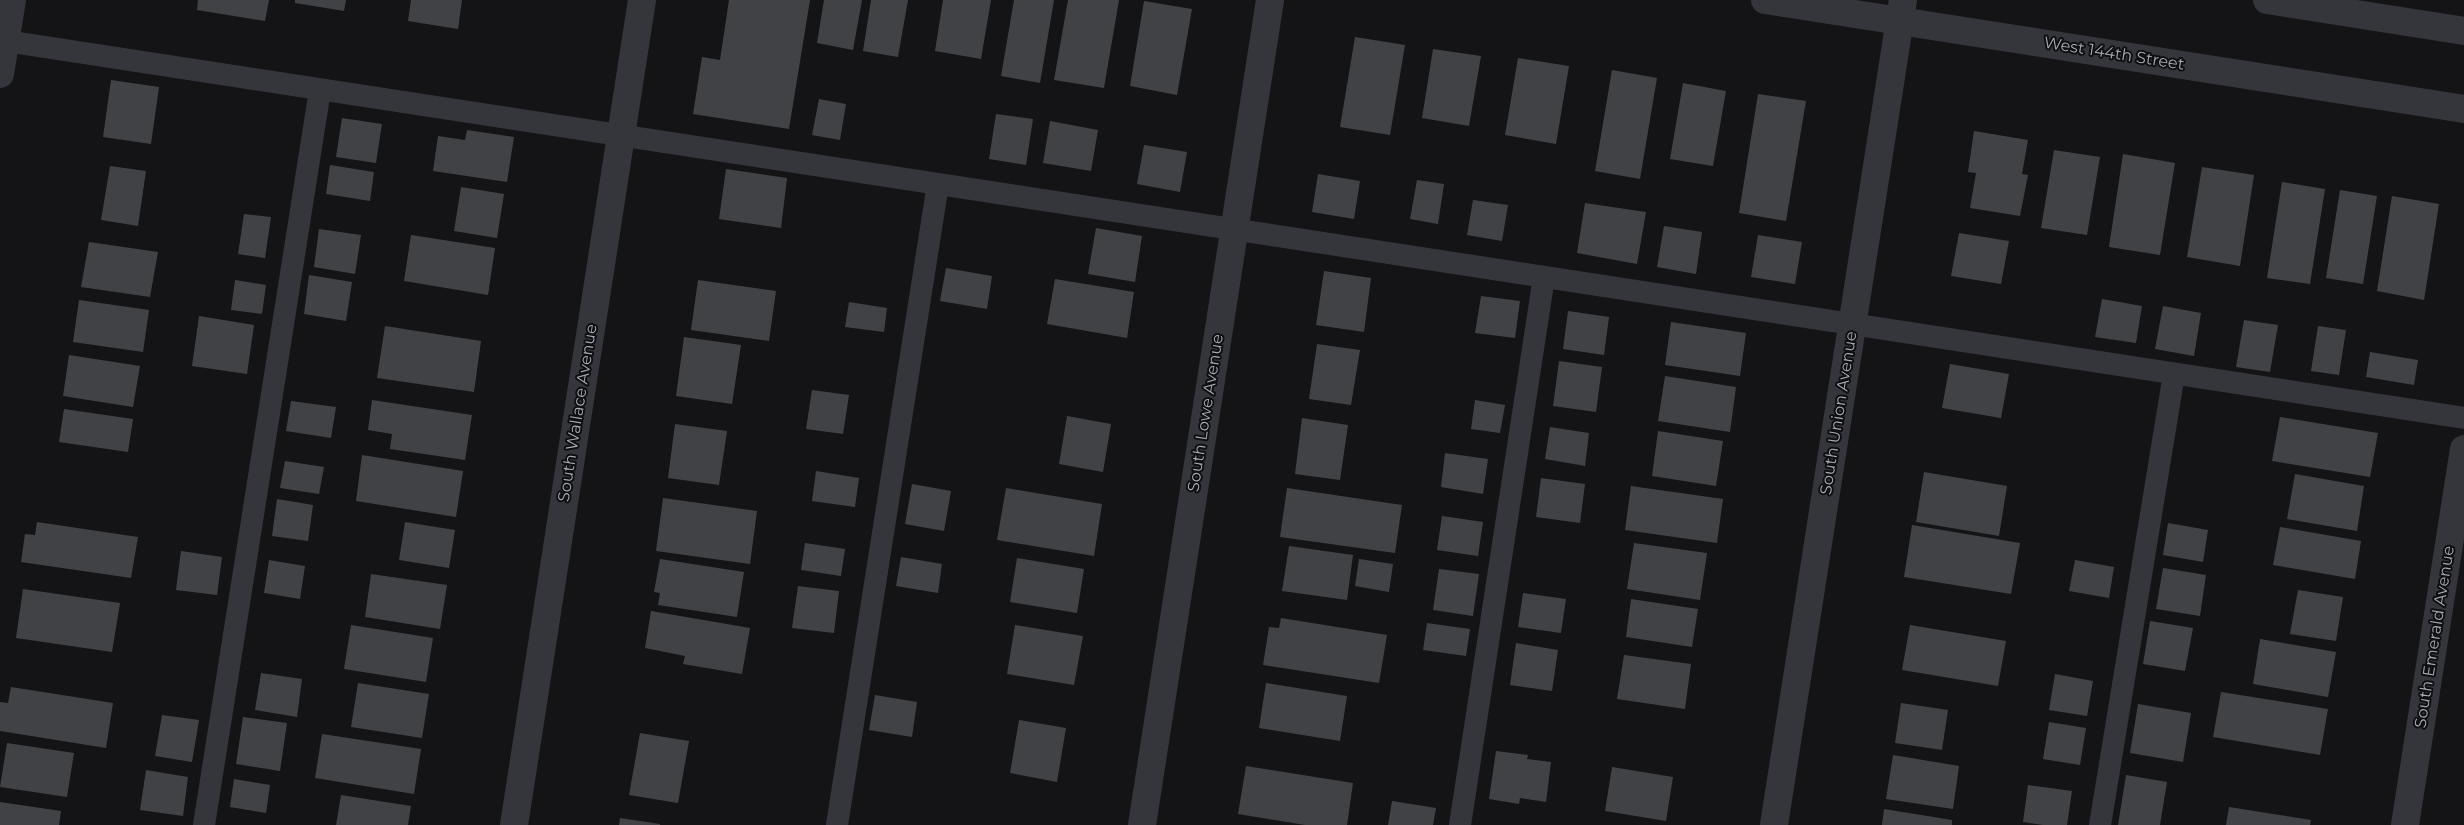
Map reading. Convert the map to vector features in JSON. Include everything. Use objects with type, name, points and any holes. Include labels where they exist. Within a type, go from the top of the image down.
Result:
[{"type":"street","points":[[0,74],[3,41],[12,0]]},
{"type":"street","name":"South Wallace Avenue","points":[[514,825],[642,0]]},
{"type":"street","name":"South Lowe Avenue","points":[[1142,825],[1270,0]]},
{"type":"street","name":"West 144th Street","points":[[1765,0],[1901,10],[2464,109]]},
{"type":"street","points":[[2267,0],[2464,31]]},
{"type":"street","name":"South Union Avenue","points":[[1774,825],[1901,10]]},
{"type":"street","name":"South Emerald Avenue","points":[[2405,825],[2464,449]]},
{"type":"lane","points":[[3,41],[2464,418]]},
{"type":"lane","points":[[204,825],[320,90]]},
{"type":"lane","points":[[837,825],[938,184]]},
{"type":"lane","points":[[1460,825],[1544,277]]},
{"type":"lane","points":[[2100,825],[2174,374]]},
{"type":"building","points":[[198,0],[269,0],[265,21],[197,10]]},
{"type":"building","points":[[295,0],[346,0],[344,11],[295,3]]},
{"type":"building","points":[[411,0],[462,0],[458,29],[408,21]]},
{"type":"building","points":[[729,0],[810,0],[789,129],[693,114],[702,57],[720,60]]},
{"type":"building","points":[[824,0],[862,0],[853,50],[817,43]]},
{"type":"building","points":[[871,0],[908,0],[898,57],[863,51]]},
{"type":"building","points":[[943,0],[991,0],[981,59],[935,51]]},
{"type":"building","points":[[1014,0],[1054,0],[1040,83],[1001,76]]},
{"type":"building","points":[[1068,0],[1119,0],[1104,88],[1054,80]]},
{"type":"building","points":[[1144,1],[1192,9],[1177,95],[1130,86]]},
{"type":"building","points":[[1355,37],[1405,45],[1390,135],[1340,127]]},
{"type":"building","points":[[1433,49],[1481,56],[1469,126],[1422,118]]},
{"type":"building","points":[[1518,58],[1569,66],[1556,144],[1505,135]]},
{"type":"building","points":[[1612,70],[1657,78],[1640,179],[1595,171]]},
{"type":"building","points":[[111,80],[159,87],[151,144],[103,137]]},
{"type":"building","points":[[1683,83],[1726,91],[1713,166],[1670,159]]},
{"type":"building","points":[[1758,94],[1806,101],[1786,221],[1739,213]]},
{"type":"building","points":[[819,99],[846,104],[840,140],[812,135]]},
{"type":"building","points":[[996,114],[1033,119],[1026,165],[989,159]]},
{"type":"building","points":[[342,118],[382,124],[376,163],[336,157]]},
{"type":"building","points":[[1050,121],[1098,130],[1091,171],[1043,163]]},
{"type":"building","points":[[467,130],[514,137],[507,182],[433,171],[438,136],[465,140]]},
{"type":"building","points":[[1974,131],[2028,140],[2022,174],[2028,175],[2020,216],[1970,208],[1976,173],[1968,172]]},
{"type":"building","points":[[1144,145],[1187,152],[1180,192],[1137,184]]},
{"type":"building","points":[[2054,150],[2100,157],[2087,235],[2041,228]]},
{"type":"building","points":[[2123,154],[2175,163],[2160,255],[2109,247]]},
{"type":"building","points":[[330,165],[374,172],[370,201],[326,194]]},
{"type":"building","points":[[110,166],[146,171],[138,226],[101,220]]},
{"type":"building","points":[[2202,167],[2254,175],[2240,266],[2187,257]]},
{"type":"building","points":[[726,169],[787,178],[781,228],[719,219]]},
{"type":"building","points":[[1318,174],[1360,181],[1354,219],[1312,212]]},
{"type":"building","points":[[1417,180],[1444,184],[1438,224],[1410,219]]},
{"type":"building","points":[[2282,182],[2325,189],[2310,284],[2267,278]]},
{"type":"building","points":[[461,187],[504,194],[497,238],[454,231]]},
{"type":"building","points":[[2340,190],[2377,196],[2363,284],[2326,278]]},
{"type":"building","points":[[2392,196],[2439,204],[2424,300],[2377,291]]},
{"type":"building","points":[[1473,200],[1508,205],[1502,241],[1467,235]]},
{"type":"building","points":[[1585,203],[1646,212],[1637,264],[1577,253]]},
{"type":"building","points":[[244,214],[271,217],[265,258],[238,254]]},
{"type":"building","points":[[1664,226],[1702,232],[1696,274],[1657,267]]},
{"type":"building","points":[[1096,228],[1142,236],[1135,282],[1088,274]]},
{"type":"building","points":[[319,229],[361,235],[355,274],[314,267]]},
{"type":"building","points":[[1959,233],[2009,241],[2001,284],[1951,276]]},
{"type":"building","points":[[411,235],[495,248],[488,295],[404,281]]},
{"type":"building","points":[[1758,235],[1802,242],[1795,284],[1751,277]]},
{"type":"building","points":[[89,242],[158,252],[150,297],[81,287]]},
{"type":"building","points":[[946,268],[992,276],[987,309],[940,301]]},
{"type":"building","points":[[1324,271],[1371,278],[1364,332],[1316,325]]},
{"type":"building","points":[[309,275],[352,282],[346,321],[304,314]]},
{"type":"building","points":[[1055,279],[1134,292],[1127,338],[1047,324]]},
{"type":"building","points":[[235,280],[266,285],[262,314],[231,310]]},
{"type":"building","points":[[698,280],[776,291],[769,341],[691,330]]},
{"type":"building","points":[[1481,296],[1520,301],[1515,338],[1475,333]]},
{"type":"building","points":[[2102,299],[2142,306],[2136,343],[2095,337]]},
{"type":"building","points":[[79,300],[149,310],[143,352],[73,342]]},
{"type":"building","points":[[849,302],[887,308],[884,332],[845,327]]},
{"type":"building","points":[[2163,306],[2201,313],[2194,356],[2155,349]]},
{"type":"building","points":[[1568,311],[1609,317],[1604,355],[1563,349]]},
{"type":"building","points":[[199,316],[254,325],[247,374],[192,366]]},
{"type":"building","points":[[2244,320],[2278,325],[2270,372],[2236,367]]},
{"type":"building","points":[[1671,322],[1746,333],[1740,376],[1665,365]]},
{"type":"building","points":[[385,326],[481,341],[474,392],[377,378]]},
{"type":"building","points":[[2318,326],[2346,330],[2339,375],[2311,371]]},
{"type":"building","points":[[684,337],[741,345],[732,404],[676,396]]},
{"type":"building","points":[[1317,344],[1360,350],[1351,405],[1309,399]]},
{"type":"building","points":[[2370,352],[2418,360],[2414,385],[2366,377]]},
{"type":"building","points":[[69,355],[140,366],[133,407],[63,396]]},
{"type":"building","points":[[1559,361],[1602,367],[1596,412],[1553,406]]},
{"type":"building","points":[[1950,364],[2009,374],[2001,418],[1942,408]]},
{"type":"building","points":[[1665,376],[1736,387],[1730,432],[1658,421]]},
{"type":"building","points":[[812,390],[849,395],[843,434],[806,429]]},
{"type":"building","points":[[372,400],[472,415],[465,460],[390,449],[392,434],[368,430]]},
{"type":"building","points":[[1475,400],[1505,405],[1500,433],[1471,429]]},
{"type":"building","points":[[291,401],[336,407],[331,438],[286,431]]},
{"type":"building","points":[[64,409],[133,419],[128,452],[59,442]]},
{"type":"building","points":[[1067,416],[1111,424],[1103,472],[1059,464]]},
{"type":"building","points":[[2280,417],[2378,433],[2370,477],[2272,461]]},
{"type":"building","points":[[1302,418],[1348,425],[1340,480],[1295,474]]},
{"type":"building","points":[[675,424],[727,431],[719,485],[668,478]]},
{"type":"building","points":[[1550,427],[1589,433],[1585,466],[1545,459]]},
{"type":"building","points":[[1658,431],[1723,441],[1716,486],[1652,476]]},
{"type":"building","points":[[1445,453],[1488,459],[1483,494],[1441,487]]},
{"type":"building","points":[[362,455],[463,471],[456,517],[356,501]]},
{"type":"building","points":[[285,461],[324,467],[319,494],[280,488]]},
{"type":"building","points":[[816,471],[859,478],[855,507],[812,501]]},
{"type":"building","points":[[1924,472],[2007,486],[1999,536],[1916,522]]},
{"type":"building","points":[[2295,474],[2364,486],[2357,531],[2287,519]]},
{"type":"building","points":[[1541,478],[1585,484],[1580,523],[1536,517]]},
{"type":"building","points":[[912,484],[951,491],[944,531],[905,524]]},
{"type":"building","points":[[1631,486],[1723,499],[1717,543],[1625,530]]},
{"type":"building","points":[[1006,488],[1102,504],[1094,556],[997,540]]},
{"type":"building","points":[[1287,488],[1402,505],[1395,553],[1280,537]]},
{"type":"building","points":[[663,498],[757,511],[750,564],[656,551]]},
{"type":"building","points":[[277,499],[313,505],[308,541],[272,536]]},
{"type":"building","points":[[1442,516],[1483,522],[1478,556],[1437,550]]},
{"type":"building","points":[[37,522],[138,537],[131,578],[21,562],[25,534],[35,535]]},
{"type":"building","points":[[405,522],[455,530],[449,568],[399,560]]},
{"type":"building","points":[[2168,523],[2208,530],[2203,562],[2163,555]]},
{"type":"building","points":[[1912,525],[2020,543],[2011,594],[1904,577]]},
{"type":"building","points":[[2280,527],[2361,541],[2355,579],[2273,565]]},
{"type":"building","points":[[805,543],[845,549],[841,576],[801,570]]},
{"type":"building","points":[[1634,543],[1707,553],[1700,600],[1627,589]]},
{"type":"building","points":[[1289,546],[1353,555],[1347,600],[1282,591]]},
{"type":"building","points":[[181,551],[222,557],[217,595],[176,590]]},
{"type":"building","points":[[901,557],[942,564],[938,593],[896,586]]},
{"type":"building","points":[[1017,558],[1084,569],[1077,613],[1010,602]]},
{"type":"building","points":[[660,559],[744,572],[737,617],[658,605],[660,593],[654,592]]},
{"type":"building","points":[[1359,559],[1393,564],[1389,592],[1355,586]]},
{"type":"building","points":[[269,560],[305,566],[300,599],[264,593]]},
{"type":"building","points":[[2075,560],[2114,567],[2109,598],[2069,591]]},
{"type":"building","points":[[2163,568],[2206,575],[2200,616],[2156,609]]},
{"type":"building","points":[[1439,569],[1479,574],[1473,616],[1433,610]]},
{"type":"building","points":[[371,574],[447,585],[440,629],[365,617]]},
{"type":"building","points":[[798,586],[839,591],[834,633],[792,628]]},
{"type":"building","points":[[23,589],[120,603],[112,652],[16,638]]},
{"type":"building","points":[[2298,590],[2343,597],[2336,641],[2290,634]]},
{"type":"building","points":[[1523,593],[1566,599],[1561,633],[1518,627]]},
{"type":"building","points":[[1631,599],[1698,609],[1692,647],[1626,637]]},
{"type":"building","points":[[651,611],[750,628],[742,674],[683,664],[685,656],[645,648]]},
{"type":"building","points":[[1281,618],[1387,635],[1379,683],[1263,665],[1269,627],[1279,628]]},
{"type":"building","points":[[2150,621],[2193,628],[2185,671],[2143,664]]},
{"type":"building","points":[[1427,623],[1470,629],[1466,656],[1423,650]]},
{"type":"building","points":[[351,625],[433,638],[426,682],[344,669]]},
{"type":"building","points":[[1015,625],[1083,636],[1074,685],[1007,674]]},
{"type":"building","points":[[1910,625],[2006,641],[1998,686],[1902,670]]},
{"type":"building","points":[[2260,639],[2336,652],[2328,697],[2253,684]]},
{"type":"building","points":[[1516,643],[1558,650],[1552,691],[1510,685]]},
{"type":"building","points":[[1624,655],[1691,664],[1685,709],[1617,699]]},
{"type":"building","points":[[261,673],[302,679],[297,717],[255,710]]},
{"type":"building","points":[[2055,674],[2093,681],[2087,716],[2049,710]]},
{"type":"building","points":[[358,683],[429,694],[422,738],[351,727]]},
{"type":"building","points":[[1266,683],[1347,696],[1340,741],[1259,728]]},
{"type":"building","points":[[11,687],[113,703],[106,748],[0,731],[0,702],[8,703]]},
{"type":"building","points":[[2221,692],[2328,709],[2320,755],[2213,737]]},
{"type":"building","points":[[875,695],[917,702],[912,737],[869,730]]},
{"type":"building","points":[[1901,703],[1948,710],[1942,750],[1895,743]]},
{"type":"building","points":[[2138,704],[2191,713],[2183,762],[2130,753]]},
{"type":"building","points":[[162,715],[199,720],[192,762],[155,756]]},
{"type":"building","points":[[243,717],[287,723],[280,771],[236,764]]},
{"type":"building","points":[[1019,720],[1066,728],[1057,782],[1010,773]]},
{"type":"building","points":[[2049,722],[2086,728],[2080,765],[2043,759]]},
{"type":"building","points":[[640,733],[689,741],[678,803],[629,795]]},
{"type":"building","points":[[322,734],[421,749],[414,794],[315,778]]},
{"type":"building","points":[[7,743],[74,753],[67,797],[0,787]]},
{"type":"building","points":[[1496,751],[1528,755],[1527,759],[1551,762],[1546,802],[1520,798],[1519,804],[1489,799]]},
{"type":"building","points":[[1893,755],[1959,766],[1953,809],[1886,799]]},
{"type":"building","points":[[1246,766],[1353,783],[1347,825],[1305,825],[1238,814]]},
{"type":"building","points":[[1612,767],[1673,777],[1666,821],[1605,811]]},
{"type":"building","points":[[146,770],[188,777],[183,816],[140,810]]},
{"type":"building","points":[[2126,775],[2167,782],[2160,825],[2118,825]]},
{"type":"building","points":[[234,779],[270,785],[266,813],[230,807]]},
{"type":"building","points":[[2028,785],[2072,791],[2067,825],[2043,825],[2023,822]]},
{"type":"building","points":[[341,795],[411,806],[408,825],[336,825]]},
{"type":"building","points":[[1392,801],[1436,808],[1433,825],[1388,825]]},
{"type":"building","points":[[0,802],[61,811],[59,825],[0,825]]},
{"type":"building","points":[[2229,807],[2311,820],[2310,825],[2226,825]]},
{"type":"building","points":[[1884,809],[1952,820],[1952,825],[1882,825]]},
{"type":"building","points":[[620,818],[660,824],[660,825],[619,825]]}]
